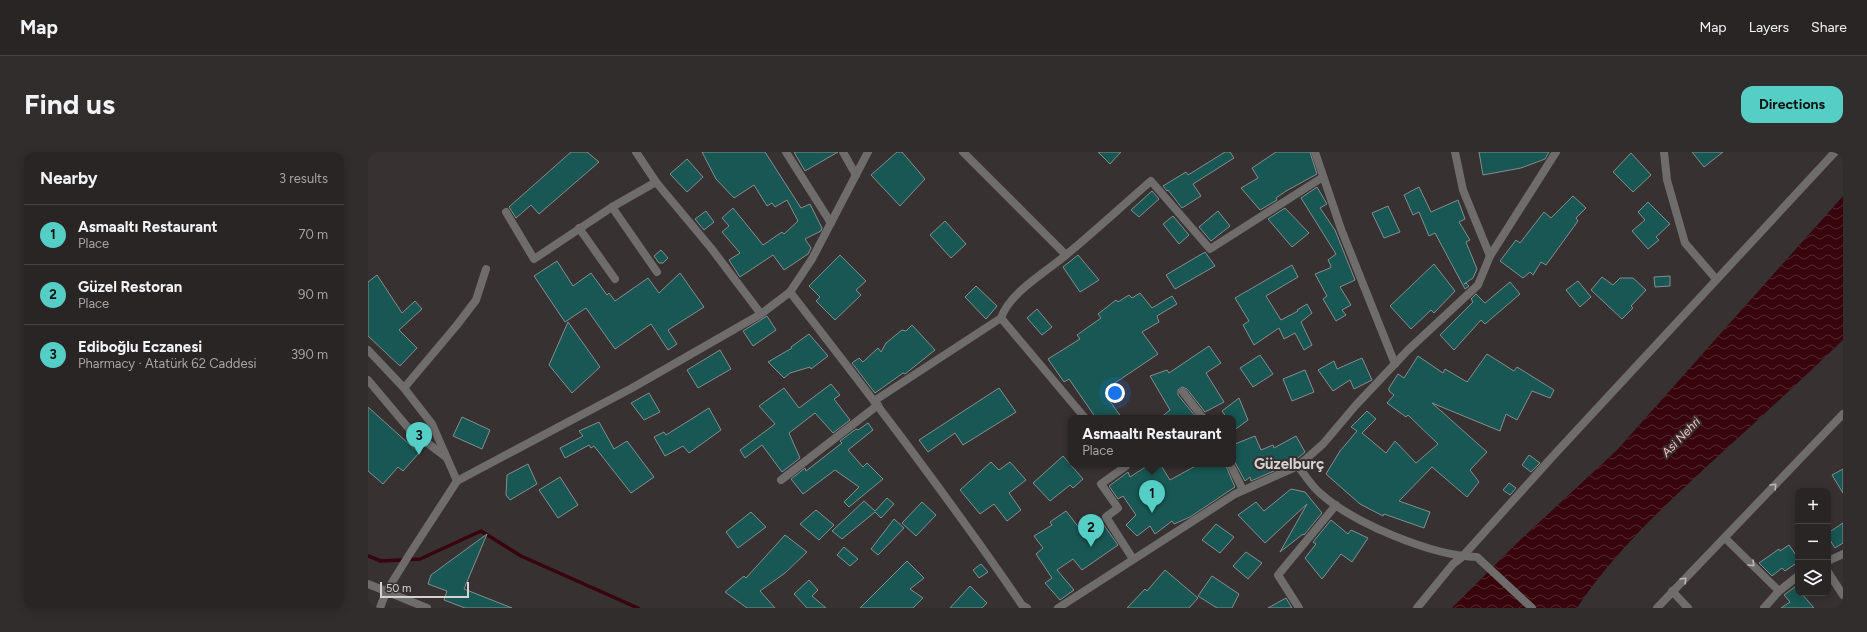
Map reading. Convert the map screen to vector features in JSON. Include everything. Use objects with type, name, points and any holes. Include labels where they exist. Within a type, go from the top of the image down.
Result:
[{"type":"street","points":[[636,152],[656,182],[711,248],[761,314]]},
{"type":"street","points":[[786,152],[831,223]]},
{"type":"street","points":[[843,152],[856,175]]},
{"type":"street","points":[[380,608],[386,592],[400,571],[408,555],[457,481],[632,388],[761,314],[790,292],[812,259],[868,152]]},
{"type":"street","points":[[963,152],[1066,255]]},
{"type":"street","points":[[1315,152],[1341,229],[1395,364]]},
{"type":"street","points":[[1455,152],[1463,190],[1490,256]]},
{"type":"street","points":[[1058,608],[1243,490],[1298,466],[1323,444],[1356,405],[1408,350],[1478,285],[1490,256],[1556,152]]},
{"type":"street","points":[[1664,152],[1667,180],[1685,243],[1716,279]]},
{"type":"street","points":[[1417,608],[1453,564],[1462,557],[1716,279],[1835,152]]},
{"type":"street","points":[[781,480],[876,403],[1001,318],[1005,307],[1016,295],[1066,255],[1151,180],[1210,249],[1323,177]]},
{"type":"street","points":[[506,212],[534,259],[612,207],[656,182]]},
{"type":"street","points":[[612,207],[657,272]]},
{"type":"street","points":[[579,228],[615,279]]},
{"type":"street","points":[[404,388],[476,300],[486,269]]},
{"type":"street","points":[[790,292],[876,403],[975,536],[1022,605],[1027,608]]},
{"type":"street","points":[[1001,318],[1082,415]]},
{"type":"street","points":[[368,350],[404,388],[432,424],[457,481]]},
{"type":"street","points":[[368,380],[410,430],[446,457]]},
{"type":"street","points":[[1183,392],[1201,415]]},
{"type":"street","points":[[1657,608],[1843,414]]},
{"type":"street","points":[[1298,466],[1320,494],[1346,512],[1394,535],[1430,548],[1462,557],[1477,557],[1532,608]]},
{"type":"street","points":[[1125,467],[1101,484],[1118,508],[1106,517],[1133,559]]},
{"type":"street","points":[[1232,467],[1243,490]]},
{"type":"street","points":[[1299,608],[1278,574],[1336,505]]},
{"type":"street","points":[[1725,538],[1779,591]]},
{"type":"street","points":[[1830,560],[1843,554]]},
{"type":"street","points":[[1831,577],[1843,596]]},
{"type":"street","points":[[1764,608],[1779,591],[1795,578]]},
{"type":"street","points":[[368,584],[427,608]]},
{"type":"street","points":[[1672,591],[1688,608]]},
{"type":"water","name":"Asi Nehri","points":[[1843,196],[1843,340],[1648,523],[1610,564],[1577,608],[1452,608],[1517,543],[1617,450]]},
{"type":"building","points":[[571,152],[587,152],[599,162],[539,214],[531,205],[516,218],[509,207]]},
{"type":"building","points":[[702,152],[765,152],[801,208],[810,204],[822,228],[821,231],[805,239],[811,248],[808,254],[784,270],[773,255],[740,277],[729,260],[740,253],[722,232],[729,226],[722,218],[733,208],[763,245],[782,232],[784,234],[798,221],[787,200],[775,207],[772,203],[767,206],[754,185],[734,198],[716,179]]},
{"type":"building","points":[[794,152],[838,152],[805,171]]},
{"type":"building","points":[[897,152],[902,152],[925,179],[900,206],[871,175]]},
{"type":"building","points":[[1098,152],[1121,152],[1110,164]]},
{"type":"building","points":[[1225,152],[1230,152],[1234,158],[1193,184],[1201,196],[1182,208],[1163,186],[1186,172],[1188,175]]},
{"type":"building","points":[[1276,152],[1310,152],[1317,174],[1286,191],[1276,198],[1277,200],[1260,210],[1241,188],[1258,178],[1252,168]]},
{"type":"building","points":[[1479,152],[1549,152],[1545,159],[1521,168],[1483,175]]},
{"type":"building","points":[[1692,152],[1723,152],[1704,167]]},
{"type":"building","points":[[1631,153],[1651,175],[1633,192],[1613,172]]},
{"type":"building","points":[[687,159],[703,177],[687,192],[670,174]]},
{"type":"building","points":[[1317,187],[1327,204],[1320,208],[1335,230],[1355,280],[1340,287],[1351,305],[1342,310],[1346,315],[1336,321],[1323,299],[1327,296],[1315,274],[1330,268],[1331,266],[1328,260],[1336,254],[1301,198]]},
{"type":"building","points":[[1419,187],[1431,212],[1458,200],[1465,219],[1459,222],[1470,240],[1466,242],[1477,269],[1473,278],[1464,284],[1466,283],[1469,286],[1465,289],[1435,233],[1429,236],[1419,212],[1413,215],[1404,195]]},
{"type":"building","points":[[1152,191],[1159,199],[1139,217],[1131,210]]},
{"type":"building","points":[[1573,196],[1586,208],[1576,218],[1578,221],[1546,265],[1541,262],[1533,275],[1530,272],[1523,278],[1500,261],[1516,240],[1520,243],[1544,212],[1551,218]]},
{"type":"building","points":[[1648,202],[1670,224],[1656,237],[1659,240],[1648,249],[1632,231],[1645,220],[1638,212]]},
{"type":"building","points":[[1388,206],[1400,232],[1384,238],[1372,213]]},
{"type":"building","points":[[1285,208],[1309,233],[1292,247],[1268,219]]},
{"type":"building","points":[[706,211],[714,222],[704,230],[695,219]]},
{"type":"building","points":[[1218,211],[1230,226],[1211,241],[1199,227]]},
{"type":"building","points":[[1173,216],[1189,235],[1179,244],[1163,224]]},
{"type":"building","points":[[945,221],[966,244],[951,258],[930,235]]},
{"type":"building","points":[[661,250],[668,258],[663,263],[659,263],[654,256]]},
{"type":"building","points":[[1205,252],[1215,266],[1175,289],[1166,275]]},
{"type":"building","points":[[840,255],[866,281],[856,290],[861,295],[835,320],[816,301],[820,297],[809,286]]},
{"type":"building","points":[[1078,255],[1099,280],[1080,292],[1063,267]]},
{"type":"building","points":[[557,261],[573,286],[591,273],[607,295],[609,293],[615,301],[648,278],[659,293],[680,273],[704,307],[668,330],[677,344],[668,350],[651,324],[615,349],[586,308],[565,322],[534,276]]},
{"type":"building","points":[[1434,264],[1455,291],[1434,313],[1431,310],[1411,329],[1390,306]]},
{"type":"building","points":[[1292,265],[1298,277],[1266,296],[1281,320],[1298,311],[1297,310],[1307,304],[1312,313],[1301,322],[1312,345],[1304,350],[1295,333],[1284,339],[1279,328],[1254,345],[1243,325],[1249,321],[1235,298]]},
{"type":"building","points":[[377,275],[402,313],[415,301],[422,309],[399,330],[417,348],[400,366],[368,336],[368,282]]},
{"type":"building","points":[[1670,276],[1670,286],[1655,287],[1654,277]]},
{"type":"building","points":[[1602,277],[1613,285],[1620,278],[1633,278],[1646,290],[1631,306],[1633,308],[1622,319],[1591,290]]},
{"type":"building","points":[[1578,281],[1591,297],[1580,307],[1566,290]]},
{"type":"building","points":[[1510,282],[1520,294],[1485,324],[1481,320],[1454,350],[1440,335],[1473,302],[1471,299],[1476,294],[1485,303]]},
{"type":"building","points":[[976,286],[997,306],[986,319],[965,297]]},
{"type":"building","points":[[1140,293],[1152,308],[1172,296],[1177,304],[1157,316],[1159,322],[1142,332],[1158,354],[1106,389],[1111,398],[1109,400],[1120,415],[1094,415],[1069,379],[1064,382],[1048,359],[1080,339],[1077,335],[1101,318],[1098,314],[1116,300],[1118,302],[1129,295],[1132,298]]},
{"type":"building","points":[[1037,309],[1052,327],[1042,335],[1027,318]]},
{"type":"building","points":[[767,316],[776,330],[753,346],[743,331]]},
{"type":"building","points":[[568,322],[600,367],[572,393],[549,365]]},
{"type":"building","points":[[912,325],[935,350],[905,374],[903,373],[875,393],[852,363],[859,358],[863,362],[878,348],[881,352],[886,343],[902,330],[906,331]]},
{"type":"building","points":[[809,334],[828,356],[811,369],[810,367],[790,373],[784,378],[768,362],[792,348],[791,347]]},
{"type":"building","points":[[1209,346],[1221,363],[1206,373],[1224,402],[1205,412],[1187,389],[1182,387],[1178,390],[1178,395],[1194,415],[1164,415],[1170,410],[1150,376],[1167,370],[1169,373]]},
{"type":"building","points":[[720,350],[731,369],[698,388],[687,370]]},
{"type":"building","points":[[1487,354],[1514,371],[1517,367],[1554,390],[1550,398],[1532,391],[1517,420],[1506,414],[1500,431],[1432,403],[1487,452],[1470,470],[1479,482],[1467,497],[1432,467],[1399,501],[1430,512],[1424,528],[1384,514],[1383,516],[1360,504],[1326,474],[1340,451],[1357,431],[1351,427],[1367,411],[1376,419],[1362,433],[1386,453],[1395,441],[1416,463],[1438,444],[1408,415],[1406,417],[1387,403],[1394,395],[1389,391],[1389,388],[1398,374],[1404,378],[1418,356],[1443,373],[1445,369],[1467,382]]},
{"type":"building","points":[[1260,355],[1273,374],[1253,387],[1240,368]]},
{"type":"building","points":[[1362,358],[1372,380],[1354,389],[1350,380],[1333,391],[1318,370],[1334,361],[1337,369]]},
{"type":"building","points":[[1305,370],[1314,392],[1292,401],[1283,379]]},
{"type":"building","points":[[831,384],[840,395],[834,399],[850,420],[833,433],[815,413],[789,433],[800,458],[782,472],[762,445],[745,458],[740,450],[775,424],[759,406],[784,388],[799,408]]},
{"type":"building","points":[[999,388],[1016,412],[963,445],[955,433],[928,452],[919,440]]},
{"type":"building","points":[[649,393],[660,412],[644,420],[631,403]]},
{"type":"building","points":[[1239,398],[1248,420],[1236,429],[1236,415],[1225,415],[1222,411]]},
{"type":"building","points":[[368,407],[419,453],[403,471],[398,467],[383,484],[368,471]]},
{"type":"building","points":[[709,408],[721,430],[689,453],[683,446],[665,456],[654,437],[664,432],[666,435]]},
{"type":"building","points":[[462,417],[490,430],[482,449],[453,436]]},
{"type":"building","points":[[599,422],[614,449],[627,441],[654,477],[631,493],[594,446],[591,448],[589,445],[565,458],[560,448],[583,436],[579,431]]},
{"type":"building","points":[[868,423],[873,430],[848,450],[863,467],[867,463],[883,479],[849,507],[844,502],[859,487],[835,470],[803,494],[791,479],[805,468],[806,471],[842,443],[840,441],[856,429],[858,430]]},
{"type":"building","points":[[1255,436],[1261,450],[1273,445],[1274,448],[1296,436],[1305,452],[1283,467],[1251,481],[1250,477],[1245,481],[1236,464],[1236,444]]},
{"type":"building","points":[[1529,455],[1540,463],[1531,472],[1522,465]]},
{"type":"building","points":[[1063,456],[1068,462],[1068,467],[1073,467],[1083,479],[1073,488],[1070,485],[1050,501],[1033,483]]},
{"type":"building","points":[[991,462],[999,470],[1010,462],[1026,480],[1009,493],[1021,510],[1007,521],[994,504],[980,514],[960,490]]},
{"type":"building","points":[[528,464],[537,484],[510,500],[506,495],[507,475]]},
{"type":"building","points":[[1145,467],[1162,467],[1170,480],[1194,467],[1226,467],[1235,487],[1190,517],[1174,524],[1172,521],[1155,534],[1150,526],[1137,536],[1126,525],[1136,515],[1123,496],[1118,499],[1109,486],[1128,472],[1130,477]]},
{"type":"building","points":[[1843,469],[1843,493],[1832,475]]},
{"type":"building","points":[[560,477],[578,505],[558,518],[539,490]]},
{"type":"building","points":[[1509,483],[1516,488],[1510,495],[1503,490]]},
{"type":"building","points":[[1291,489],[1305,492],[1322,513],[1304,535],[1303,534],[1280,552],[1307,504],[1265,543],[1238,515],[1256,502],[1264,511]]},
{"type":"building","points":[[887,498],[894,504],[881,518],[875,512],[842,539],[832,531],[864,501],[875,511]]},
{"type":"building","points":[[922,502],[936,515],[916,536],[902,523]]},
{"type":"building","points":[[816,510],[834,525],[819,540],[800,524]]},
{"type":"building","points":[[1066,511],[1084,534],[1101,521],[1118,545],[1082,570],[1073,559],[1057,570],[1074,590],[1060,600],[1045,583],[1052,578],[1036,554],[1043,548],[1034,536],[1052,525],[1050,522]]},
{"type":"building","points":[[751,512],[766,527],[738,548],[726,532]]},
{"type":"building","points":[[894,519],[904,528],[878,555],[871,549]]},
{"type":"building","points":[[1331,520],[1348,534],[1351,530],[1368,538],[1352,562],[1341,554],[1322,579],[1305,558],[1316,544],[1313,542]]},
{"type":"building","points":[[1843,523],[1843,543],[1835,548],[1831,542],[1831,531]]},
{"type":"building","points":[[1216,524],[1234,537],[1220,553],[1202,540]]},
{"type":"building","points":[[487,534],[464,589],[512,608],[465,608],[444,600],[447,591],[428,584],[431,575]]},
{"type":"building","points":[[785,535],[807,552],[785,573],[760,591],[775,608],[747,608],[725,592],[744,576],[746,578]]},
{"type":"building","points":[[1789,545],[1795,554],[1795,564],[1785,571],[1782,568],[1772,576],[1759,563],[1779,549],[1780,551]]},
{"type":"building","points":[[844,547],[858,559],[850,566],[837,555]]},
{"type":"building","points":[[1246,552],[1262,563],[1248,579],[1233,566]]},
{"type":"building","points":[[907,561],[924,578],[910,589],[923,598],[913,608],[860,608]]},
{"type":"building","points":[[981,564],[988,572],[979,578],[973,570]]},
{"type":"building","points":[[1165,570],[1198,598],[1189,608],[1127,608],[1145,589],[1147,591]]},
{"type":"building","points":[[1212,576],[1239,594],[1232,608],[1217,608],[1198,596]]},
{"type":"building","points":[[809,580],[818,590],[812,596],[826,608],[807,608],[794,594]]},
{"type":"building","points":[[970,586],[987,603],[982,608],[950,608]]},
{"type":"building","points":[[1795,587],[1795,596],[1804,596],[1814,608],[1781,608],[1790,602],[1784,595]]},
{"type":"building","points":[[1286,598],[1292,608],[1268,608]]},
{"type":"waterway","points":[[368,556],[381,561],[420,559],[481,531],[521,556],[638,608]]},
{"type":"place","name":"Ediboğlu Eczanesi","points":[[419,455]]},
{"type":"place","name":"Asmaaltı Restaurant","points":[[1152,513]]},
{"type":"place","name":"Güzel Restoran","points":[[1091,547]]},
{"type":"district","name":"Güzelburç","points":[[1289,464]]}]
